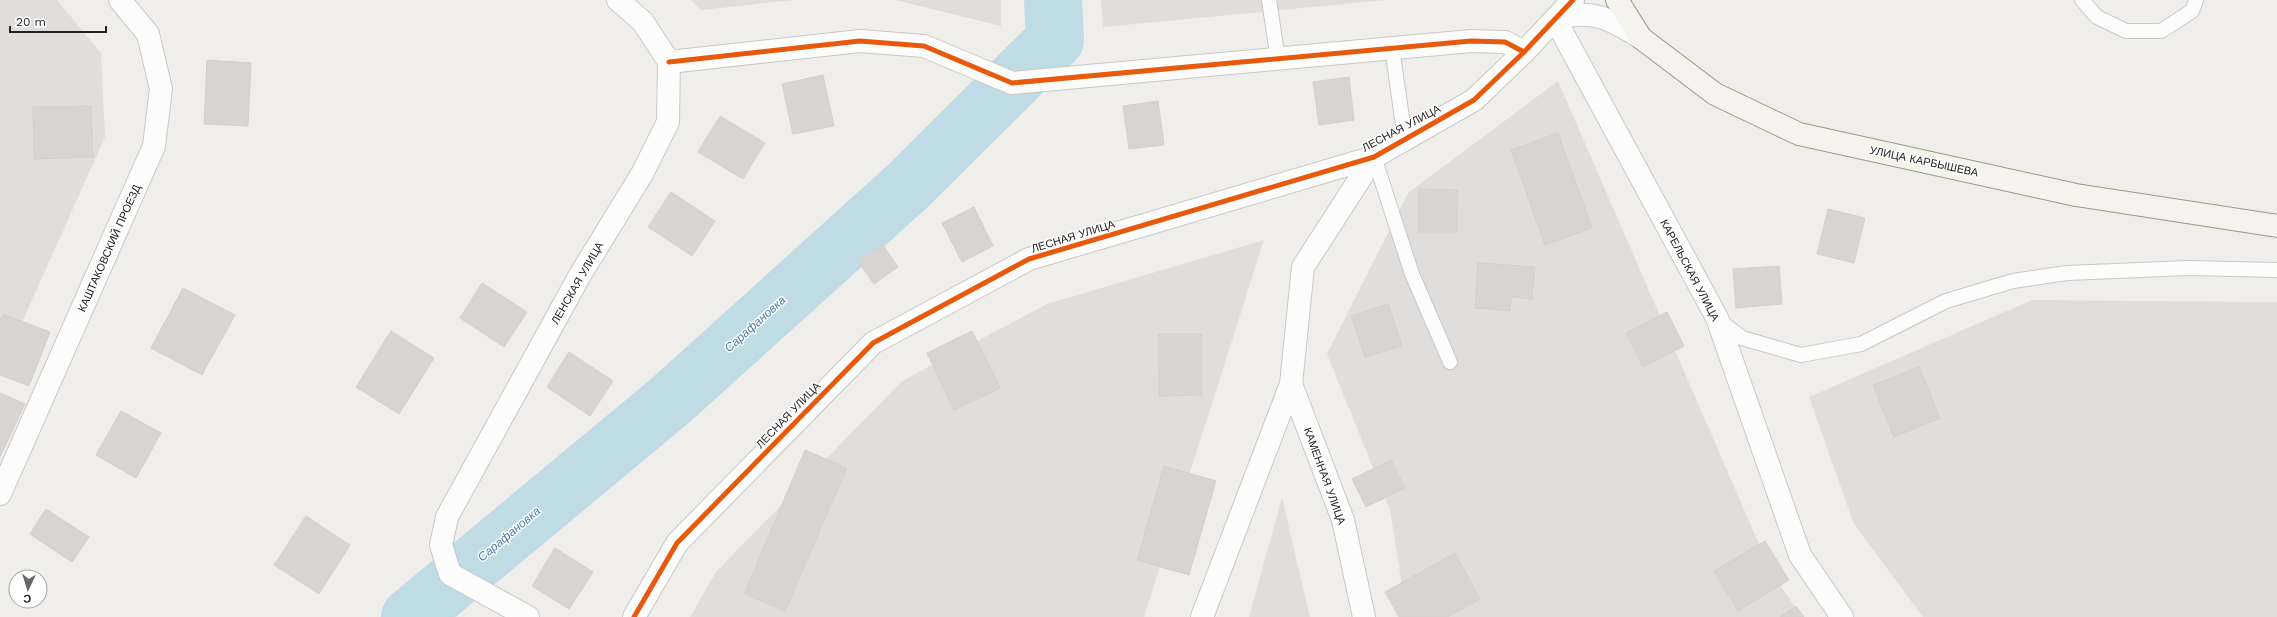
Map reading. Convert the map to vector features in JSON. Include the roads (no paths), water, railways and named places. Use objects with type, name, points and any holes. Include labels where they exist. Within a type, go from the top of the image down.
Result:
[{"type":"main road","name":"УЛИЦА КАРБЫШЕВА","points":[[1617,0],[1641,38],[1715,94],[1799,134],[2076,195],[2277,226]]},
{"type":"street","name":"КАШТАКОВСКИЙ ПРОЕЗД","points":[[0,494],[154,146],[161,89],[148,34],[120,0]]},
{"type":"street","points":[[618,0],[643,22],[669,62],[860,41],[924,46],[1012,83],[1471,41],[1505,42],[1524,52]]},
{"type":"street","name":"ЛЕСНАЯ УЛИЦА","points":[[634,617],[677,543],[873,343],[1029,259],[1374,157],[1474,100],[1524,52],[1573,0]]},
{"type":"street","points":[[1556,19],[1570,15],[1595,16],[1614,21],[1641,38]]},
{"type":"street","name":"КАРЕЛЬСКАЯ УЛИЦА","points":[[1556,19],[1717,318],[1800,555],[1842,617]]},
{"type":"street","name":"ЛЕНСКАЯ УЛИЦА","points":[[528,617],[456,578],[441,545],[447,517],[580,275],[642,174],[668,122],[669,62]]},
{"type":"street","points":[[1202,617],[1291,384],[1303,267],[1374,157]]},
{"type":"street","name":"КАМЕННАЯ УЛИЦА","points":[[1291,384],[1343,520],[1364,617]]},
{"type":"lane","points":[[1269,0],[1278,59]]},
{"type":"lane","points":[[2082,0],[2096,16],[2126,31],[2161,31],[2192,11],[2196,0]]},
{"type":"lane","points":[[1392,48],[1405,139]]},
{"type":"lane","points":[[1374,157],[1412,274],[1450,362]]},
{"type":"lane","points":[[1717,318],[1742,338],[1801,355],[1861,344],[1946,301],[2013,281],[2067,273],[2188,268],[2277,270]]},
{"type":"waterway","name":"Сарафановка","points":[[410,617],[671,400],[909,185],[1055,40],[1053,0]]}]
